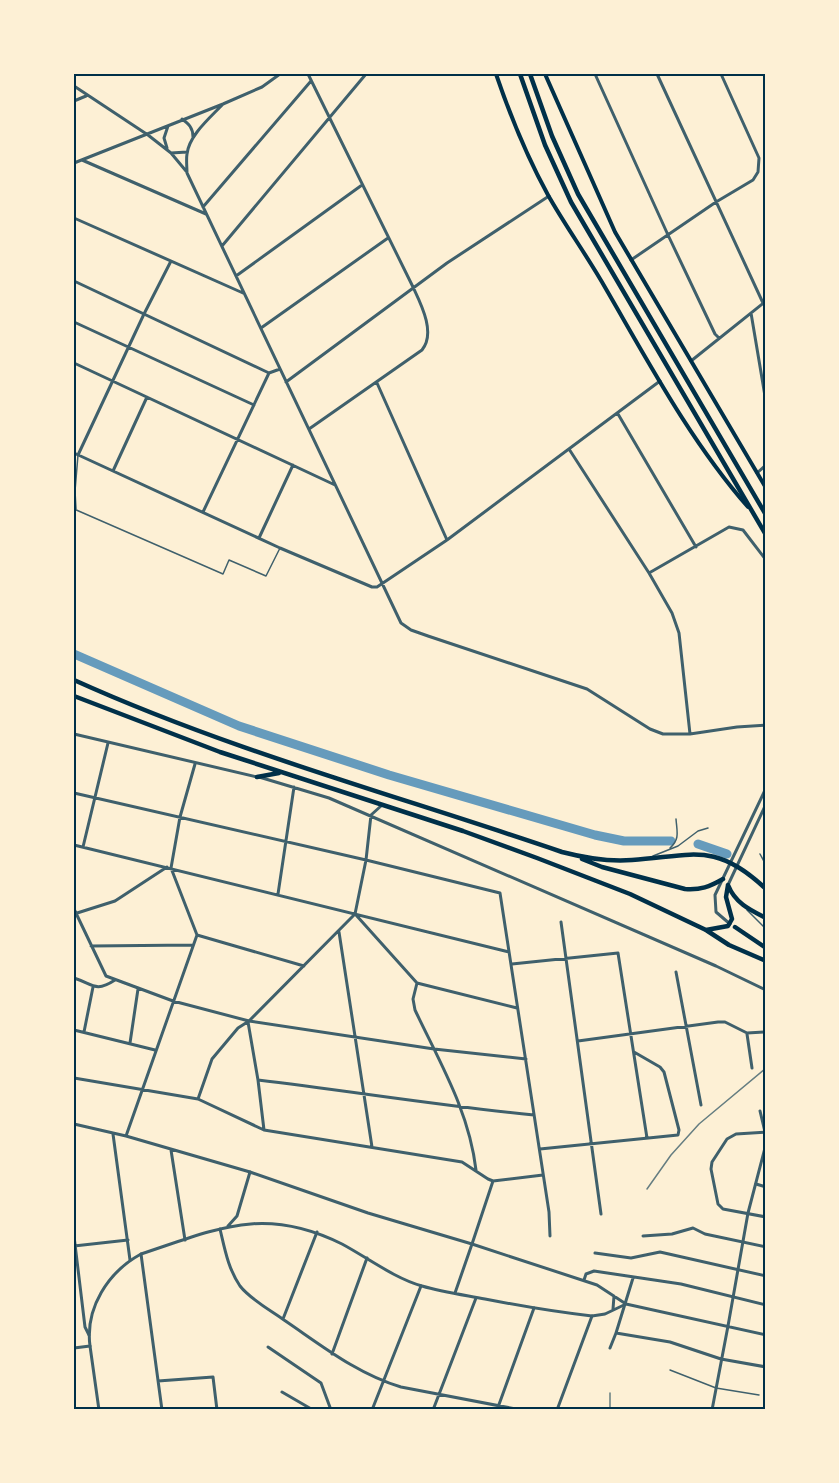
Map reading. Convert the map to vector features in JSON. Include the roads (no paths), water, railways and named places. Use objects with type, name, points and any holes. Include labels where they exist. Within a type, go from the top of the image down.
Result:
[{"type":"highway","points":[[520,74],[545,145],[571,202],[765,535]]},
{"type":"highway","points":[[530,74],[552,136],[578,194],[765,515]]},
{"type":"highway","points":[[74,680],[109,696],[235,744],[602,867],[685,889],[698,890],[723,879]]},
{"type":"highway","points":[[74,696],[220,752],[463,831],[537,858],[630,894],[765,961]]},
{"type":"highway","points":[[257,777],[282,772]]},
{"type":"highway","points":[[562,852],[586,858],[631,861],[701,854],[723,859],[741,868],[765,889]]},
{"type":"highway","points":[[706,930],[728,926],[732,918],[726,897],[728,885]]},
{"type":"highway","points":[[728,885],[731,894],[742,905],[765,918]]},
{"type":"highway","points":[[735,927],[765,948]]},
{"type":"main road","points":[[496,74],[518,132],[549,196],[660,381],[728,485],[751,510]]},
{"type":"main road","points":[[545,74],[603,207],[631,260],[765,488]]},
{"type":"street","points":[[74,163],[224,104],[262,87],[280,74]]},
{"type":"street","points":[[308,74],[413,287],[425,313],[426,323],[426,345],[422,350],[309,429]]},
{"type":"street","points":[[222,246],[366,74]]},
{"type":"street","points":[[595,74],[668,235],[719,338]]},
{"type":"street","points":[[657,74],[764,302],[691,361]]},
{"type":"street","points":[[631,260],[716,202],[753,180],[758,172],[759,158],[721,74]]},
{"type":"street","points":[[203,207],[311,80]]},
{"type":"street","points":[[74,87],[148,135],[170,152],[187,173],[402,623],[411,630],[587,689],[650,729],[663,734],[690,734],[765,725]]},
{"type":"street","points":[[74,100],[87,95]]},
{"type":"street","points":[[187,173],[187,152],[206,122],[224,104]]},
{"type":"street","points":[[182,119],[193,130],[194,139]]},
{"type":"street","points":[[169,124],[164,138],[170,152]]},
{"type":"street","points":[[170,152],[187,152]]},
{"type":"street","points":[[82,160],[207,214]]},
{"type":"street","points":[[236,276],[362,185]]},
{"type":"street","points":[[286,382],[413,287],[549,196]]},
{"type":"street","points":[[74,218],[244,293]]},
{"type":"street","points":[[261,328],[388,238]]},
{"type":"street","points":[[78,455],[171,261]]},
{"type":"street","points":[[74,281],[269,373]]},
{"type":"street","points":[[751,313],[765,402]]},
{"type":"street","points":[[74,322],[254,405]]},
{"type":"street","points":[[74,363],[336,486]]},
{"type":"street","points":[[203,512],[269,373],[280,369]]},
{"type":"street","points":[[74,453],[280,548],[372,587],[377,587],[447,540],[660,381]]},
{"type":"street","points":[[376,382],[447,540]]},
{"type":"street","points":[[113,471],[147,397]]},
{"type":"street","points":[[618,414],[696,547]]},
{"type":"street","points":[[569,448],[649,573],[677,626],[690,734]]},
{"type":"street","points":[[259,538],[293,465]]},
{"type":"street","points":[[757,473],[765,465]]},
{"type":"street","points":[[649,573],[729,527],[743,530],[765,560]]},
{"type":"street","points":[[74,734],[257,777],[329,798],[716,966],[765,990]]},
{"type":"street","points":[[83,847],[108,743]]},
{"type":"street","points":[[126,1136],[197,935],[169,868],[195,764]]},
{"type":"street","points":[[278,894],[294,787]]},
{"type":"street","points":[[735,927],[716,912],[715,896],[765,788]]},
{"type":"street","points":[[74,793],[500,893],[540,1149],[550,1236]]},
{"type":"street","points":[[198,1100],[212,1059],[238,1028],[248,1022],[355,914],[366,860],[371,815],[382,805]]},
{"type":"street","points":[[728,885],[765,805]]},
{"type":"street","points":[[74,845],[509,952]]},
{"type":"street","points":[[75,914],[116,901],[169,868]]},
{"type":"street","points":[[74,909],[106,976],[173,1001],[248,1022],[434,1049],[526,1059]]},
{"type":"street","points":[[355,914],[417,984],[518,1008]]},
{"type":"street","points":[[561,922],[601,1214]]},
{"type":"street","points":[[339,932],[372,1147]]},
{"type":"street","points":[[197,935],[304,966]]},
{"type":"street","points":[[91,946],[193,945]]},
{"type":"street","points":[[511,964],[615,951],[620,955],[647,1138]]},
{"type":"street","points":[[676,972],[701,1105]]},
{"type":"street","points":[[74,978],[93,987],[104,987],[116,980]]},
{"type":"street","points":[[417,984],[413,999],[415,1010],[462,1108],[474,1150],[476,1171]]},
{"type":"street","points":[[84,1032],[93,987]]},
{"type":"street","points":[[130,1043],[138,988]]},
{"type":"street","points":[[248,1022],[264,1130]]},
{"type":"street","points":[[578,1041],[725,1022],[747,1033],[765,1032]]},
{"type":"street","points":[[74,1030],[155,1050]]},
{"type":"street","points":[[747,1033],[752,1068]]},
{"type":"street","points":[[540,1149],[675,1136],[679,1133],[662,1069],[634,1052]]},
{"type":"street","points":[[74,1078],[198,1100],[264,1130],[462,1162],[493,1181],[543,1175]]},
{"type":"street","points":[[258,1080],[462,1108],[534,1115]]},
{"type":"street","points":[[760,1111],[765,1132],[736,1134],[727,1139],[712,1162],[711,1170],[717,1204],[723,1209],[765,1217]]},
{"type":"street","points":[[74,1124],[126,1136],[250,1172],[368,1213],[584,1280],[597,1285],[626,1304],[765,1335]]},
{"type":"street","points":[[113,1133],[130,1260]]},
{"type":"street","points":[[712,1408],[734,1297],[742,1242],[765,1144]]},
{"type":"street","points":[[171,1149],[185,1240]]},
{"type":"street","points":[[228,1226],[237,1216],[250,1172]]},
{"type":"street","points":[[455,1294],[493,1181]]},
{"type":"street","points":[[754,1184],[765,1187]]},
{"type":"street","points":[[237,1216],[240,1224]]},
{"type":"street","points":[[99,1410],[89,1336],[99,1296],[106,1284],[130,1260],[141,1254],[228,1226],[266,1222],[316,1232],[394,1274],[421,1286],[455,1294],[592,1316],[612,1311],[626,1304]]},
{"type":"street","points":[[643,1236],[672,1234],[693,1228],[705,1234],[765,1247]]},
{"type":"street","points":[[220,1229],[228,1264],[242,1288],[332,1354],[382,1382],[440,1396],[521,1410]]},
{"type":"street","points":[[284,1319],[316,1232]]},
{"type":"street","points":[[74,1236],[85,1328],[89,1336]]},
{"type":"street","points":[[74,1246],[128,1240]]},
{"type":"street","points":[[595,1253],[631,1258],[660,1252],[765,1276]]},
{"type":"street","points":[[141,1254],[162,1410]]},
{"type":"street","points":[[332,1354],[367,1258]]},
{"type":"street","points":[[584,1280],[586,1274],[591,1271],[681,1284],[765,1305]]},
{"type":"street","points":[[610,1348],[633,1278]]},
{"type":"street","points":[[372,1410],[421,1286]]},
{"type":"street","points":[[612,1311],[615,1306],[615,1296]]},
{"type":"street","points":[[434,1410],[476,1298]]},
{"type":"street","points":[[498,1407],[534,1308]]},
{"type":"street","points":[[557,1410],[592,1316]]},
{"type":"street","points":[[616,1333],[670,1342],[721,1359],[765,1367]]},
{"type":"street","points":[[74,1348],[90,1346]]},
{"type":"street","points":[[268,1347],[321,1383],[331,1410]]},
{"type":"street","points":[[158,1381],[213,1377],[217,1410]]},
{"type":"street","points":[[282,1392],[314,1410]]},
{"type":"lane","points":[[78,455],[75,510],[223,574],[229,560],[267,576],[280,548]]},
{"type":"lane","points":[[667,851],[676,843],[678,832],[676,819]]},
{"type":"lane","points":[[631,861],[667,851],[698,831],[708,828]]},
{"type":"lane","points":[[765,855],[760,854],[765,865]]},
{"type":"lane","points":[[742,905],[765,929]]},
{"type":"lane","points":[[670,1370],[716,1388],[759,1395]]},
{"type":"waterway","points":[[74,654],[239,726],[389,775],[595,835],[624,841],[671,841]]},
{"type":"waterway","points":[[698,844],[727,854]]},
{"type":"railway","points":[[647,1189],[671,1155],[699,1124],[766,1068]]},
{"type":"railway","points":[[610,1393],[610,1410]]}]
